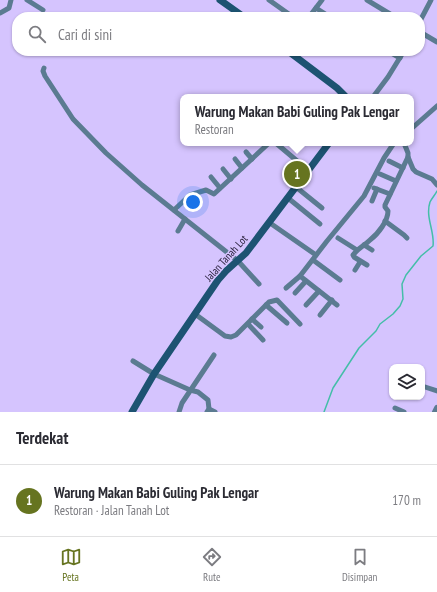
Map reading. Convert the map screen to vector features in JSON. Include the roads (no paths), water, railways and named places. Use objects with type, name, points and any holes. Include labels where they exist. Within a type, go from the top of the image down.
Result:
[{"type":"main road","points":[[220,0],[237,12]]},
{"type":"main road","points":[[295,56],[343,94]]},
{"type":"main road","name":"Jalan Tanah Lot","points":[[132,412],[154,374],[223,274],[238,261],[270,222],[327,146]]},
{"type":"street","points":[[0,13],[9,8],[11,0]]},
{"type":"street","points":[[27,0],[42,10]]},
{"type":"street","points":[[269,0],[286,12]]},
{"type":"street","points":[[313,12],[322,0]]},
{"type":"street","points":[[367,0],[387,12]]},
{"type":"street","points":[[425,12],[431,0]]},
{"type":"street","points":[[316,8],[322,12]]},
{"type":"street","points":[[425,35],[437,42]]},
{"type":"street","points":[[375,94],[400,58],[397,56]]},
{"type":"street","points":[[44,68],[43,71],[45,76],[73,119],[120,166],[238,261],[259,284]]},
{"type":"street","points":[[414,126],[437,106]]},
{"type":"street","points":[[174,210],[191,194],[206,190],[213,195],[266,146]]},
{"type":"street","points":[[279,146],[309,171]]},
{"type":"street","points":[[286,288],[300,276],[367,191],[392,146]]},
{"type":"street","points":[[405,146],[413,169],[416,172],[432,179],[436,184]]},
{"type":"street","points":[[246,152],[252,159]]},
{"type":"street","points":[[366,265],[353,256],[357,250],[374,237],[385,221],[389,213],[385,206],[408,157]]},
{"type":"street","points":[[235,160],[242,168]]},
{"type":"street","points":[[389,161],[403,168]]},
{"type":"street","points":[[223,169],[231,179]]},
{"type":"street","points":[[380,174],[396,181]]},
{"type":"street","points":[[211,177],[220,188]]},
{"type":"street","points":[[296,188],[322,208]]},
{"type":"street","points":[[372,201],[375,188],[390,194]]},
{"type":"street","points":[[288,198],[320,224]]},
{"type":"street","points":[[178,231],[186,219]]},
{"type":"street","points":[[385,221],[407,238]]},
{"type":"street","points":[[270,222],[316,255]]},
{"type":"street","points":[[338,238],[357,250]]},
{"type":"street","points":[[364,245],[372,250]]},
{"type":"street","points":[[313,260],[340,280]]},
{"type":"street","points":[[355,270],[360,262]]},
{"type":"street","points":[[300,276],[337,305]]},
{"type":"street","points":[[295,294],[306,281]]},
{"type":"street","points":[[306,305],[319,291]]},
{"type":"street","points":[[195,314],[229,337],[236,335],[269,302],[277,300],[300,324]]},
{"type":"street","points":[[320,315],[332,300]]},
{"type":"street","points":[[266,305],[287,323]]},
{"type":"street","points":[[252,319],[261,327]]},
{"type":"street","points":[[248,324],[263,340]]},
{"type":"street","points":[[179,412],[182,402],[214,355]]},
{"type":"street","points":[[133,361],[154,374],[198,392],[207,399],[208,410],[214,412]]},
{"type":"street","points":[[425,387],[437,390]]},
{"type":"street","points":[[395,408],[404,412]]},
{"type":"street","points":[[435,412],[437,408]]},
{"type":"waterway","points":[[324,412],[333,388],[359,348],[376,331],[380,324],[393,314],[400,306],[403,299],[402,284],[406,275],[421,256],[433,246],[429,208],[430,202],[437,191]]},
{"type":"place","name":"Warung Makan Babi Guling Pak Lengar","points":[[297,174]]}]
